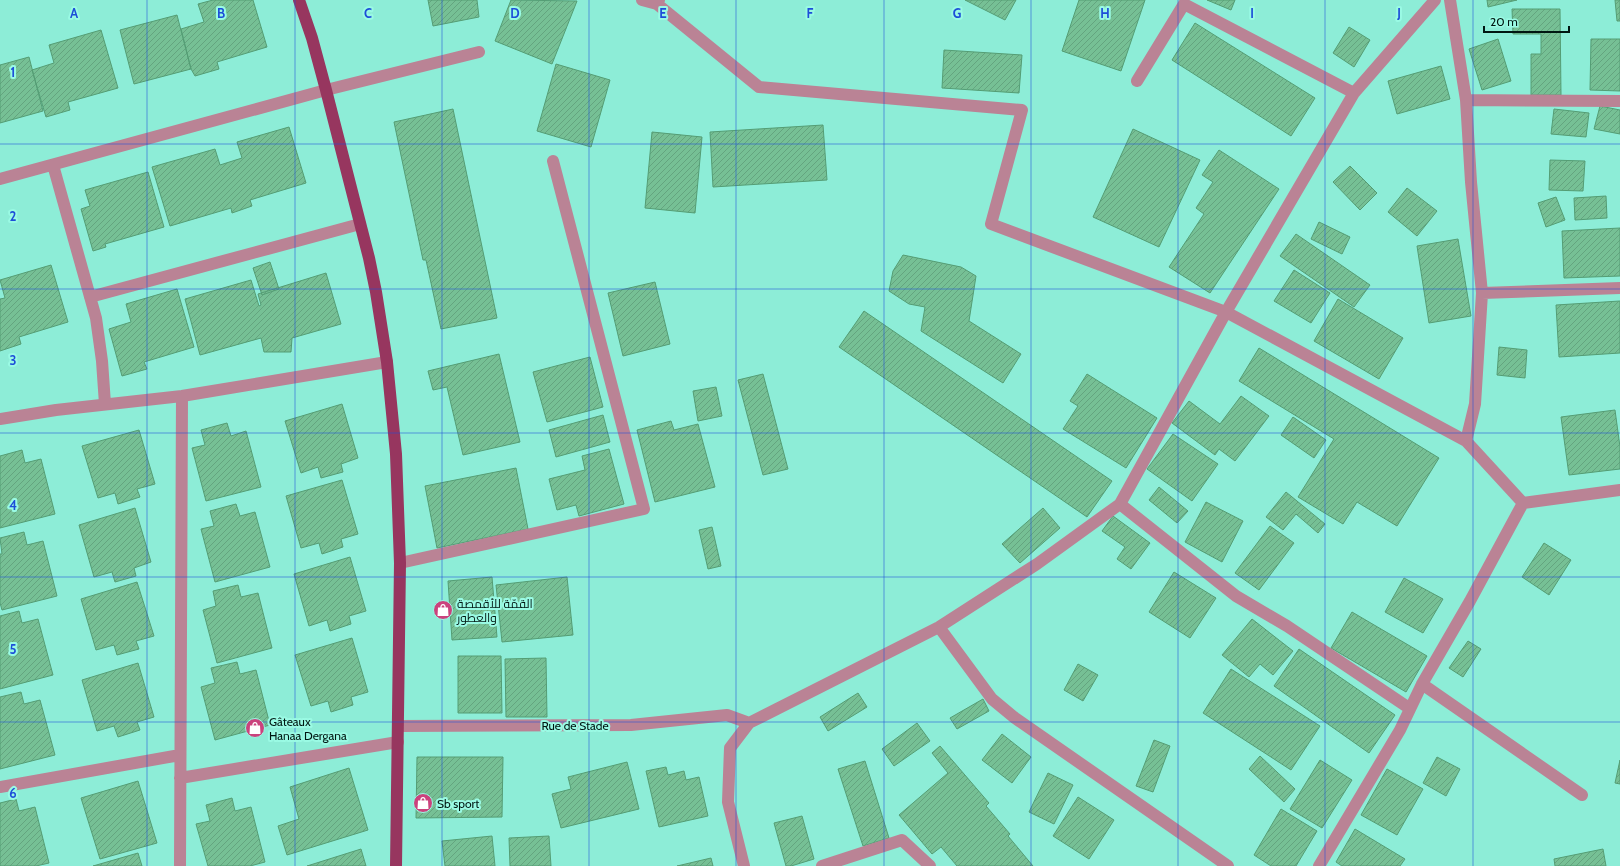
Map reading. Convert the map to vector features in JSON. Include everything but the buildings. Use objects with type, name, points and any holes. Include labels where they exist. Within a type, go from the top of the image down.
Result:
[{"type":"main road","points":[[299,0],[312,38],[360,224],[376,292],[387,362],[396,454],[400,563],[396,866]]},
{"type":"street","points":[[642,0],[658,2],[759,87],[1022,110],[991,224],[1226,312],[1466,441],[1523,503]]},
{"type":"street","points":[[744,866],[728,802],[730,748],[749,723],[939,627],[1037,564],[1120,504],[1226,312],[1354,93],[1435,0]]},
{"type":"street","points":[[1450,0],[1466,100],[1471,182],[1482,293],[1475,404],[1466,441]]},
{"type":"street","points":[[1137,81],[1184,4],[1354,93]]},
{"type":"street","points":[[0,179],[326,90],[479,52]]},
{"type":"street","points":[[1466,100],[1620,101]]},
{"type":"street","points":[[400,563],[644,509],[553,161]]},
{"type":"street","points":[[53,165],[96,318],[102,361],[104,404]]},
{"type":"street","points":[[90,296],[360,224]]},
{"type":"street","points":[[1482,293],[1620,288]]},
{"type":"street","points":[[0,419],[56,410],[182,396],[387,362]]},
{"type":"street","points":[[180,866],[182,396]]},
{"type":"street","points":[[1523,503],[1620,490]]},
{"type":"street","points":[[1319,866],[1400,730],[1409,708],[1422,684],[1470,601],[1523,503]]},
{"type":"street","points":[[1120,504],[1236,596],[1287,626],[1409,708]]},
{"type":"street","points":[[939,627],[992,699],[1015,718],[1228,866]]},
{"type":"street","points":[[1422,684],[1582,795]]},
{"type":"street","name":"Rue de Stade","points":[[399,726],[631,725],[727,715],[749,723]]},
{"type":"street","points":[[180,778],[398,742]]},
{"type":"street","points":[[0,787],[180,755]]},
{"type":"street","points":[[822,866],[902,840],[930,866]]},
{"type":"place","name":"القمّة للأقمصة والعطور","points":[[443,610]]},
{"type":"place","name":"Gâteaux Hanaa Dergana","points":[[255,728]]},
{"type":"place","name":"Sb sport","points":[[423,803]]}]
